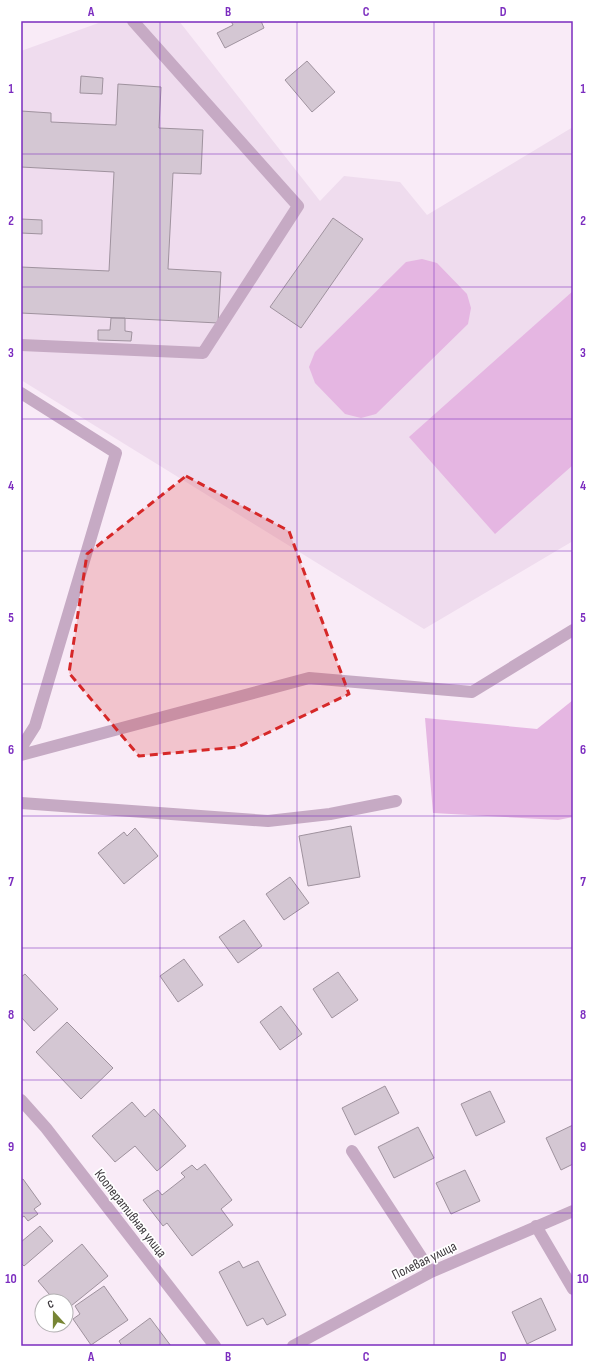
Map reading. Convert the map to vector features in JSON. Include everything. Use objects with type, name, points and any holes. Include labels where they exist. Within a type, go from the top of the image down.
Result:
[{"type":"street","points":[[21,345],[203,352],[298,206],[133,21]]},
{"type":"street","points":[[21,393],[116,452],[35,726],[21,748]]},
{"type":"street","points":[[21,755],[309,678],[472,692],[573,630]]},
{"type":"street","points":[[21,803],[268,821],[330,814],[396,801]]},
{"type":"street","name":"Кооперативная улица","points":[[21,1100],[46,1128],[215,1346]]},
{"type":"street","points":[[352,1151],[431,1272]]},
{"type":"street","name":"Полевая улица","points":[[293,1346],[431,1272],[573,1211]]},
{"type":"street","points":[[536,1226],[573,1289]]},
{"type":"highlighted area","points":[[186,476],[289,531],[349,694],[238,747],[139,756],[69,673],[87,554]]},
{"type":"shaded area","points":[[104,21],[179,21],[320,201],[344,176],[400,182],[427,215],[573,127],[573,541],[424,629],[21,380],[21,51]]},
{"type":"shaded area","points":[[422,259],[437,263],[467,294],[471,308],[468,324],[376,414],[361,418],[345,414],[315,383],[309,367],[315,352],[406,262]]},
{"type":"shaded area","points":[[573,291],[573,465],[495,534],[409,437]]},
{"type":"shaded area","points":[[573,700],[573,817],[558,820],[433,813],[425,718],[537,729]]},
{"type":"building","points":[[231,21],[261,21],[264,28],[225,48],[217,33],[233,25]]},
{"type":"building","points":[[307,61],[335,92],[312,112],[285,80]]},
{"type":"building","points":[[81,76],[103,78],[102,94],[80,93]]},
{"type":"building","points":[[118,84],[161,87],[159,128],[203,130],[201,174],[173,173],[168,269],[221,272],[218,323],[21,313],[21,267],[109,271],[114,172],[21,167],[21,111],[51,113],[51,122],[116,125]]},
{"type":"building","points":[[333,218],[363,239],[301,328],[270,307]]},
{"type":"building","points":[[21,219],[42,220],[42,234],[21,233]]},
{"type":"building","points":[[111,318],[125,318],[125,331],[132,332],[131,341],[98,340],[98,330],[110,330]]},
{"type":"building","points":[[351,826],[360,877],[308,886],[299,836]]},
{"type":"building","points":[[135,828],[158,856],[124,884],[98,853],[124,832],[127,836]]},
{"type":"building","points":[[290,877],[309,903],[284,920],[266,894]]},
{"type":"building","points":[[244,920],[262,946],[238,963],[219,937]]},
{"type":"building","points":[[184,959],[203,985],[178,1002],[160,976]]},
{"type":"building","points":[[338,972],[358,1000],[332,1018],[313,989]]},
{"type":"building","points":[[25,974],[58,1009],[34,1031],[21,1017],[21,977]]},
{"type":"building","points":[[281,1006],[302,1034],[280,1050],[260,1022]]},
{"type":"building","points":[[67,1022],[113,1068],[81,1099],[36,1052]]},
{"type":"building","points":[[385,1086],[399,1113],[355,1135],[342,1108]]},
{"type":"building","points":[[490,1091],[505,1122],[476,1136],[461,1104]]},
{"type":"building","points":[[132,1102],[145,1117],[154,1109],[186,1146],[157,1171],[135,1146],[115,1162],[92,1136]]},
{"type":"building","points":[[573,1125],[573,1164],[561,1170],[546,1138]]},
{"type":"building","points":[[418,1127],[434,1158],[394,1178],[378,1147]]},
{"type":"building","points":[[205,1164],[232,1200],[221,1209],[233,1225],[192,1256],[167,1223],[163,1226],[143,1200],[158,1190],[162,1195],[185,1177],[181,1173],[192,1165],[197,1170]]},
{"type":"building","points":[[465,1170],[480,1201],[451,1214],[436,1183]]},
{"type":"building","points":[[23,1179],[41,1204],[34,1209],[38,1214],[28,1221],[24,1216],[21,1218],[21,1180]]},
{"type":"building","points":[[40,1226],[53,1241],[24,1266],[21,1263],[21,1242]]},
{"type":"building","points":[[82,1244],[108,1276],[74,1304],[74,1293],[48,1293],[38,1281]]},
{"type":"building","points":[[239,1261],[243,1268],[258,1261],[286,1315],[267,1325],[263,1318],[247,1326],[219,1272]]},
{"type":"building","points":[[104,1286],[128,1320],[91,1345],[74,1320],[74,1318],[80,1314],[75,1306]]},
{"type":"building","points":[[541,1298],[556,1330],[527,1344],[512,1312]]},
{"type":"building","points":[[150,1318],[171,1346],[122,1346],[119,1341]]}]
